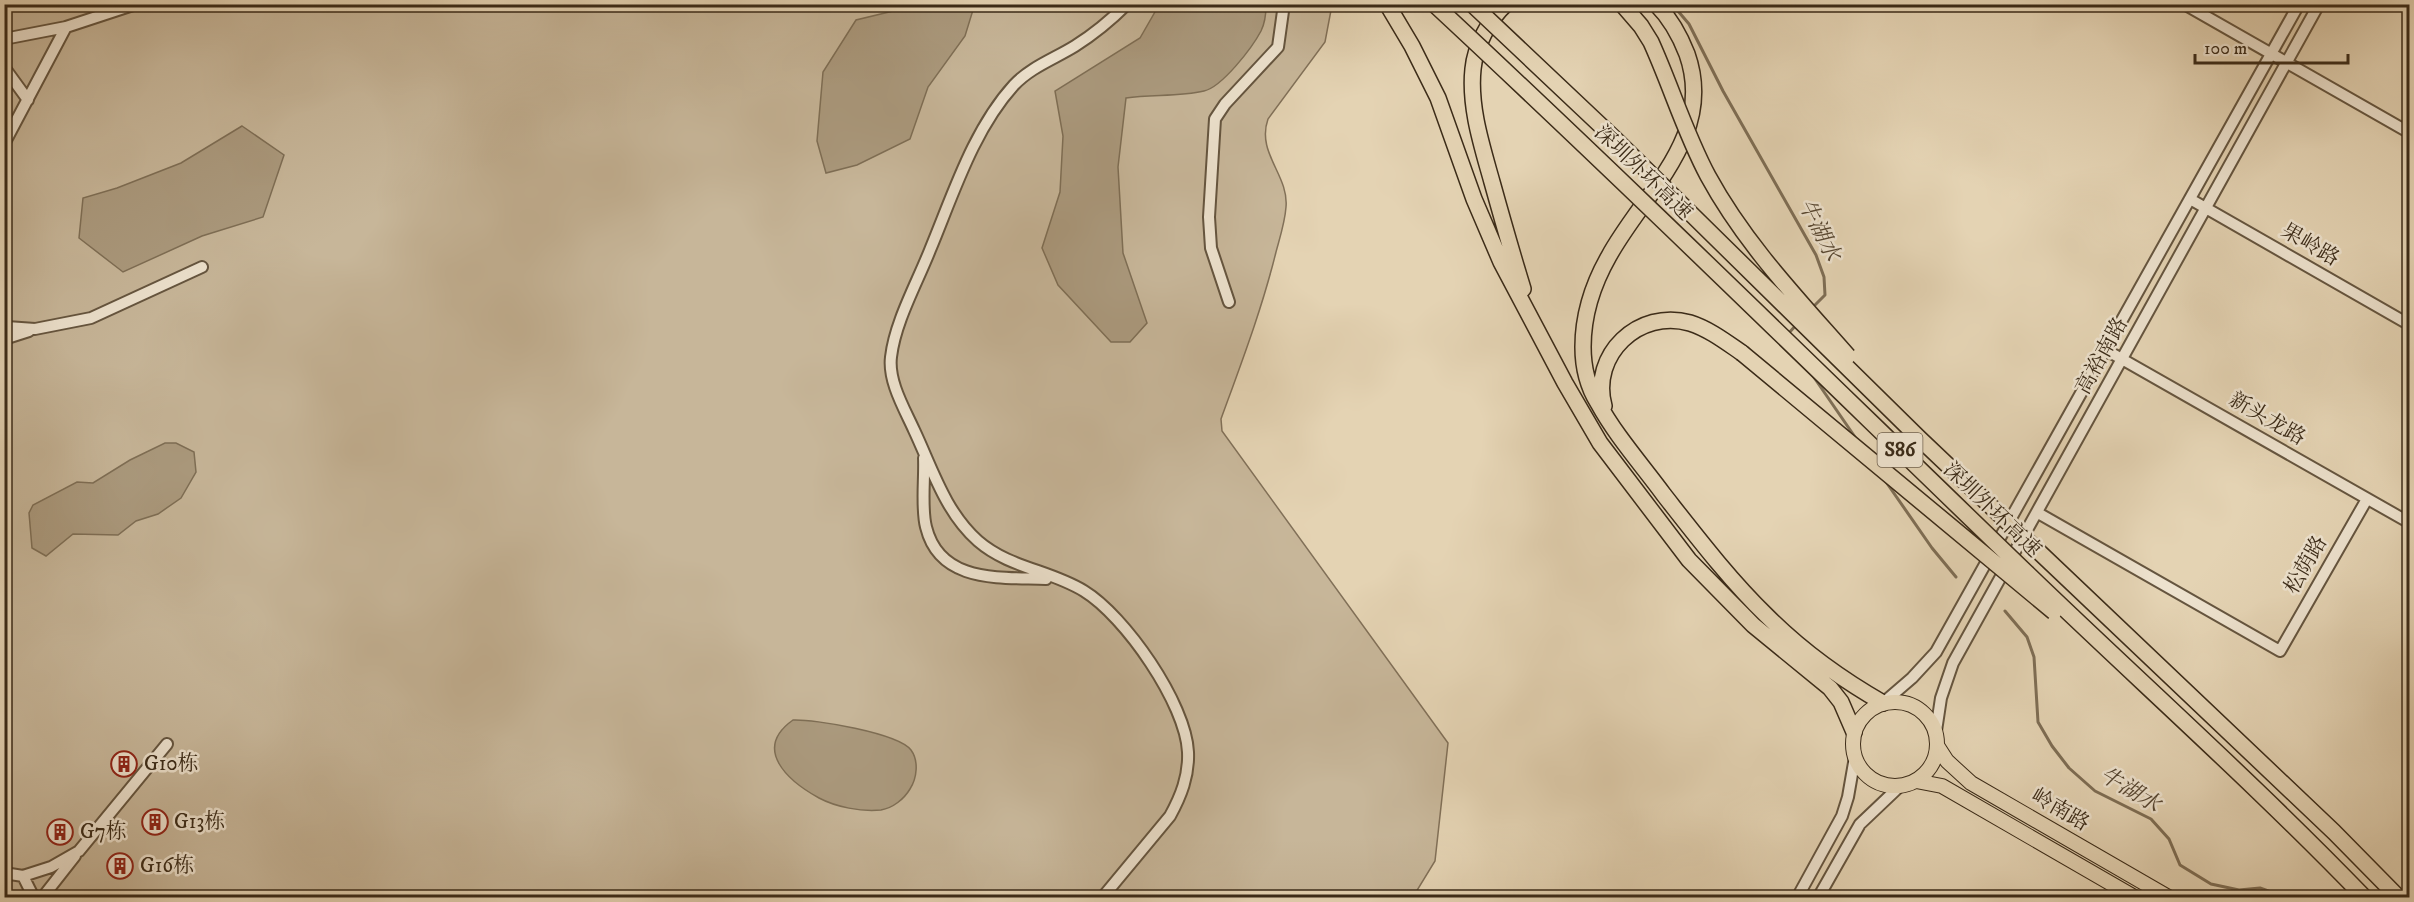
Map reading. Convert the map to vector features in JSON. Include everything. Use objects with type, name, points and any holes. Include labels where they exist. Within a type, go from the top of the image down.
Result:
[{"type":"highway","points":[[1387,4],[1412,46],[1438,98],[1487,231],[1565,383],[1600,443],[1689,560],[1753,625],[1830,688],[1841,702],[1854,732]]},
{"type":"highway","name":"深圳外环高速","points":[[1434,4],[2365,897]]},
{"type":"highway","name":"深圳外环高速","points":[[1472,4],[1615,139],[1919,438],[2334,832],[2399,897]]},
{"type":"highway","points":[[1506,4],[1492,22],[1477,52],[1473,68],[1474,107],[1482,147],[1531,318]]},
{"type":"highway","points":[[1622,4],[1651,42],[1696,153],[1731,215],[1761,256],[1919,438]]},
{"type":"highway","points":[[1656,4],[1673,25],[1682,42],[1694,80],[1694,102],[1678,152],[1609,255],[1588,305],[1582,348],[1591,388],[1607,417],[1635,457],[1730,578],[1767,617],[1796,642],[1839,676],[1882,703]]},
{"type":"highway","points":[[1607,417],[1601,385],[1604,369],[1610,354],[1632,331],[1644,325],[1667,321],[1689,323],[1720,338],[1742,353],[2147,688]]},
{"type":"main road","points":[[1899,701],[1915,706],[1928,716],[1936,731],[1938,747],[1929,770],[1916,781],[1900,786],[1876,782],[1863,771],[1855,757],[1854,732],[1868,711],[1882,703],[1899,701]]},
{"type":"main road","name":"岭南路","points":[[1938,747],[1958,773],[1971,783],[2170,897]]},
{"type":"main road","name":"岭南路","points":[[1916,781],[1942,786],[2136,897]]},
{"type":"street","points":[[4,39],[66,27],[136,4]]},
{"type":"street","points":[[1102,897],[1170,816],[1184,785],[1188,752],[1184,727],[1174,703],[1125,626],[1107,607],[1062,579],[1010,562],[976,539],[950,507],[892,375],[891,358],[898,329],[970,154],[993,112],[1015,84],[1038,66],[1075,46],[1110,21],[1127,4]]},
{"type":"street","points":[[1229,302],[1210,248],[1209,218],[1215,119],[1225,104],[1278,47],[1284,4]]},
{"type":"street","points":[[2184,4],[2409,134]]},
{"type":"street","name":"高裕南路","points":[[1882,703],[1920,670],[1936,652],[2299,4]]},
{"type":"street","name":"高裕南路","points":[[1936,731],[1944,686],[1953,663],[2319,4]]},
{"type":"street","points":[[4,144],[66,27]]},
{"type":"street","points":[[4,67],[28,100]]},
{"type":"street","name":"果岭路","points":[[2190,199],[2409,325]]},
{"type":"street","points":[[4,339],[35,329],[91,318],[202,267]]},
{"type":"street","points":[[4,324],[7,327],[35,329]]},
{"type":"street","name":"新头龙路","points":[[2106,350],[2409,523]]},
{"type":"street","points":[[924,452],[925,525],[936,550],[946,560],[970,573],[983,576],[1062,579]]},
{"type":"street","name":"松荫路","points":[[2038,513],[2280,651],[2367,499]]},
{"type":"street","points":[[42,897],[167,744]]},
{"type":"street","points":[[1797,897],[1842,816],[1855,757]]},
{"type":"street","points":[[1818,897],[1860,824],[1900,786]]},
{"type":"street","points":[[4,873],[23,876],[51,867],[79,851]]},
{"type":"street","points":[[23,876],[34,897]]},
{"type":"shaded area","points":[[5,5],[1332,5],[1325,42],[1268,119],[1265,131],[1266,143],[1283,185],[1286,207],[1264,294],[1221,419],[1222,431],[1448,743],[1435,861],[1413,897],[5,897]]},
{"type":"shaded area","points":[[918,5],[969,5],[973,10],[965,36],[928,87],[910,139],[857,165],[826,173],[817,141],[823,72],[856,20]]},
{"type":"shaded area","points":[[1159,5],[1266,5],[1266,8],[1262,28],[1251,47],[1228,75],[1211,88],[1185,94],[1126,98],[1118,167],[1123,253],[1147,323],[1130,342],[1111,342],[1058,285],[1042,248],[1060,192],[1063,136],[1055,91],[1140,38]]},
{"type":"shaded area","points":[[242,126],[284,155],[263,217],[202,236],[123,272],[79,238],[83,198],[117,188],[181,163]]},
{"type":"shaded area","points":[[165,443],[176,443],[194,452],[196,472],[181,498],[158,514],[136,521],[118,535],[73,534],[46,556],[32,548],[29,513],[33,505],[77,482],[93,483],[130,460]]},
{"type":"shaded area","points":[[793,720],[855,728],[903,744],[914,754],[916,764],[916,775],[910,789],[898,802],[881,810],[849,808],[833,804],[807,791],[786,773],[775,753],[775,742],[781,731]]},
{"type":"waterway","name":"牛湖水","points":[[1672,4],[1689,24],[1723,91],[1816,255],[1824,277],[1825,295],[1812,308]]},
{"type":"waterway","name":"牛湖水","points":[[1788,334],[1797,324]]},
{"type":"waterway","name":"牛湖水","points":[[1811,373],[1855,437]]},
{"type":"waterway","name":"牛湖水","points":[[1884,479],[1932,548],[1956,577]]},
{"type":"waterway","name":"牛湖水","points":[[2005,611],[2027,637],[2034,657],[2038,722],[2052,746],[2069,768],[2095,791],[2151,819],[2169,839],[2180,865],[2211,884],[2239,890],[2260,888],[2288,898]]},
{"type":"place","name":"G10栋","points":[[124,764]]},
{"type":"place","name":"G13栋","points":[[155,822]]},
{"type":"place","name":"G7栋","points":[[60,832]]},
{"type":"place","name":"G16栋","points":[[120,866]]}]
